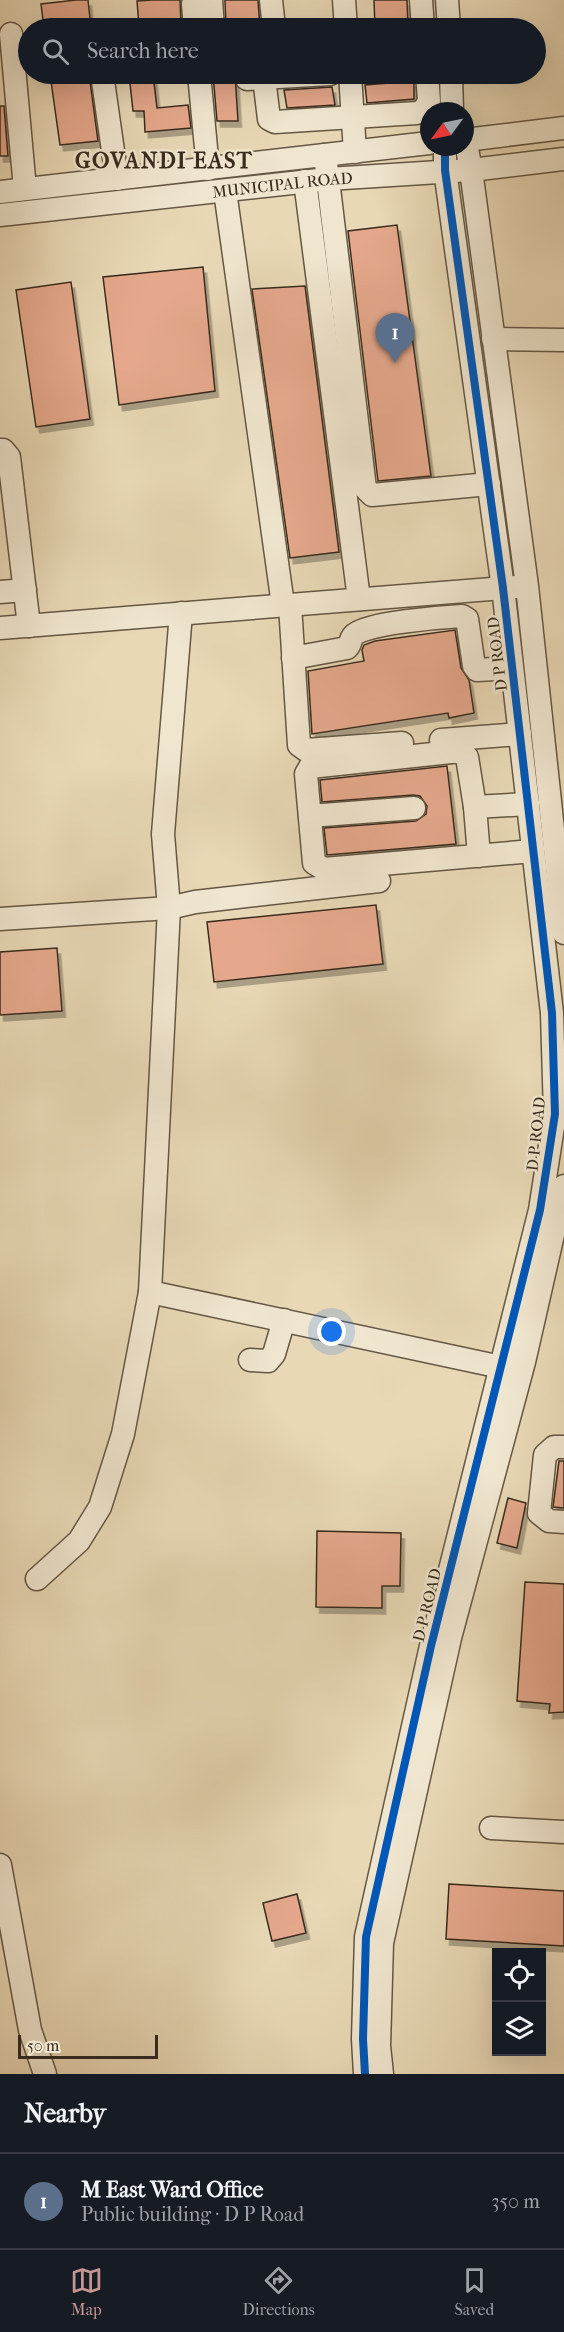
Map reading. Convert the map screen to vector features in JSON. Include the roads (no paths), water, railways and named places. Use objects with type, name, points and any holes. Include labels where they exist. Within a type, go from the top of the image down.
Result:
[{"type":"street","points":[[271,0],[273,18]]},
{"type":"street","points":[[344,0],[345,18]]},
{"type":"street","points":[[421,0],[422,18]]},
{"type":"street","points":[[447,0],[448,18]]},
{"type":"street","points":[[198,18],[202,2]]},
{"type":"street","points":[[202,2],[209,18]]},
{"type":"street","points":[[11,34],[25,189]]},
{"type":"street","points":[[103,84],[117,179]]},
{"type":"street","points":[[200,84],[208,169]]},
{"type":"street","points":[[267,84],[269,118],[275,122],[417,113],[424,110],[429,101],[428,84]]},
{"type":"street","points":[[351,84],[356,152]]},
{"type":"street","points":[[451,84],[452,102]]},
{"type":"street","points":[[474,138],[564,128]]},
{"type":"street","name":"MUNICIPAL ROAD","points":[[0,192],[420,144]]},
{"type":"street","points":[[325,155],[365,488],[372,495],[489,484]]},
{"type":"street","name":"D P ROAD","points":[[445,156],[445,170],[503,588],[533,851],[557,996],[555,1114],[557,1144],[501,1366],[496,1430]]},
{"type":"street","points":[[469,156],[527,586],[564,933]]},
{"type":"street","name":"MUNICIPAL ROAD","points":[[0,215],[305,181],[471,170],[564,159]]},
{"type":"street","points":[[305,181],[359,599]]},
{"type":"street","points":[[225,191],[286,605],[293,658],[299,745],[306,750],[520,734]]},
{"type":"street","points":[[493,339],[564,340]]},
{"type":"street","points":[[0,450],[3,450],[9,457],[29,626]]},
{"type":"street","points":[[0,628],[527,586]]},
{"type":"street","points":[[0,592],[25,590]]},
{"type":"street","points":[[385,597],[387,624]]},
{"type":"street","points":[[37,1580],[79,1541],[100,1507],[123,1434],[150,1292],[169,908],[163,834],[181,613]]},
{"type":"street","points":[[293,658],[347,648],[351,644],[352,636],[358,632],[387,624],[462,615],[467,618],[474,666],[477,670],[512,668]]},
{"type":"street","points":[[479,856],[475,807],[467,757],[461,752],[310,767],[306,774],[314,863],[324,869],[479,856],[533,851]]},
{"type":"street","points":[[475,807],[528,804]]},
{"type":"street","points":[[310,816],[414,808]]},
{"type":"street","points":[[0,920],[169,908],[195,902],[378,881]]},
{"type":"street","name":"D P ROAD","points":[[365,2074],[363,2039],[366,1937],[496,1430],[524,1362],[564,1186]]},
{"type":"street","points":[[150,1292],[501,1366]]},
{"type":"street","points":[[250,1360],[268,1361],[274,1354],[284,1320]]},
{"type":"street","points":[[564,1447],[554,1447],[545,1455],[539,1513],[549,1521],[564,1522]]},
{"type":"street","name":"D P ROAD","points":[[382,2074],[379,2046],[382,1943],[439,1648]]},
{"type":"street","points":[[491,1828],[564,1832]]},
{"type":"street","points":[[0,1865],[30,2030],[45,2074]]},
{"type":"place","name":"M East Ward Office","points":[[395,363]]},
{"type":"district","name":"GOVANDI EAST","points":[[164,161]]}]
